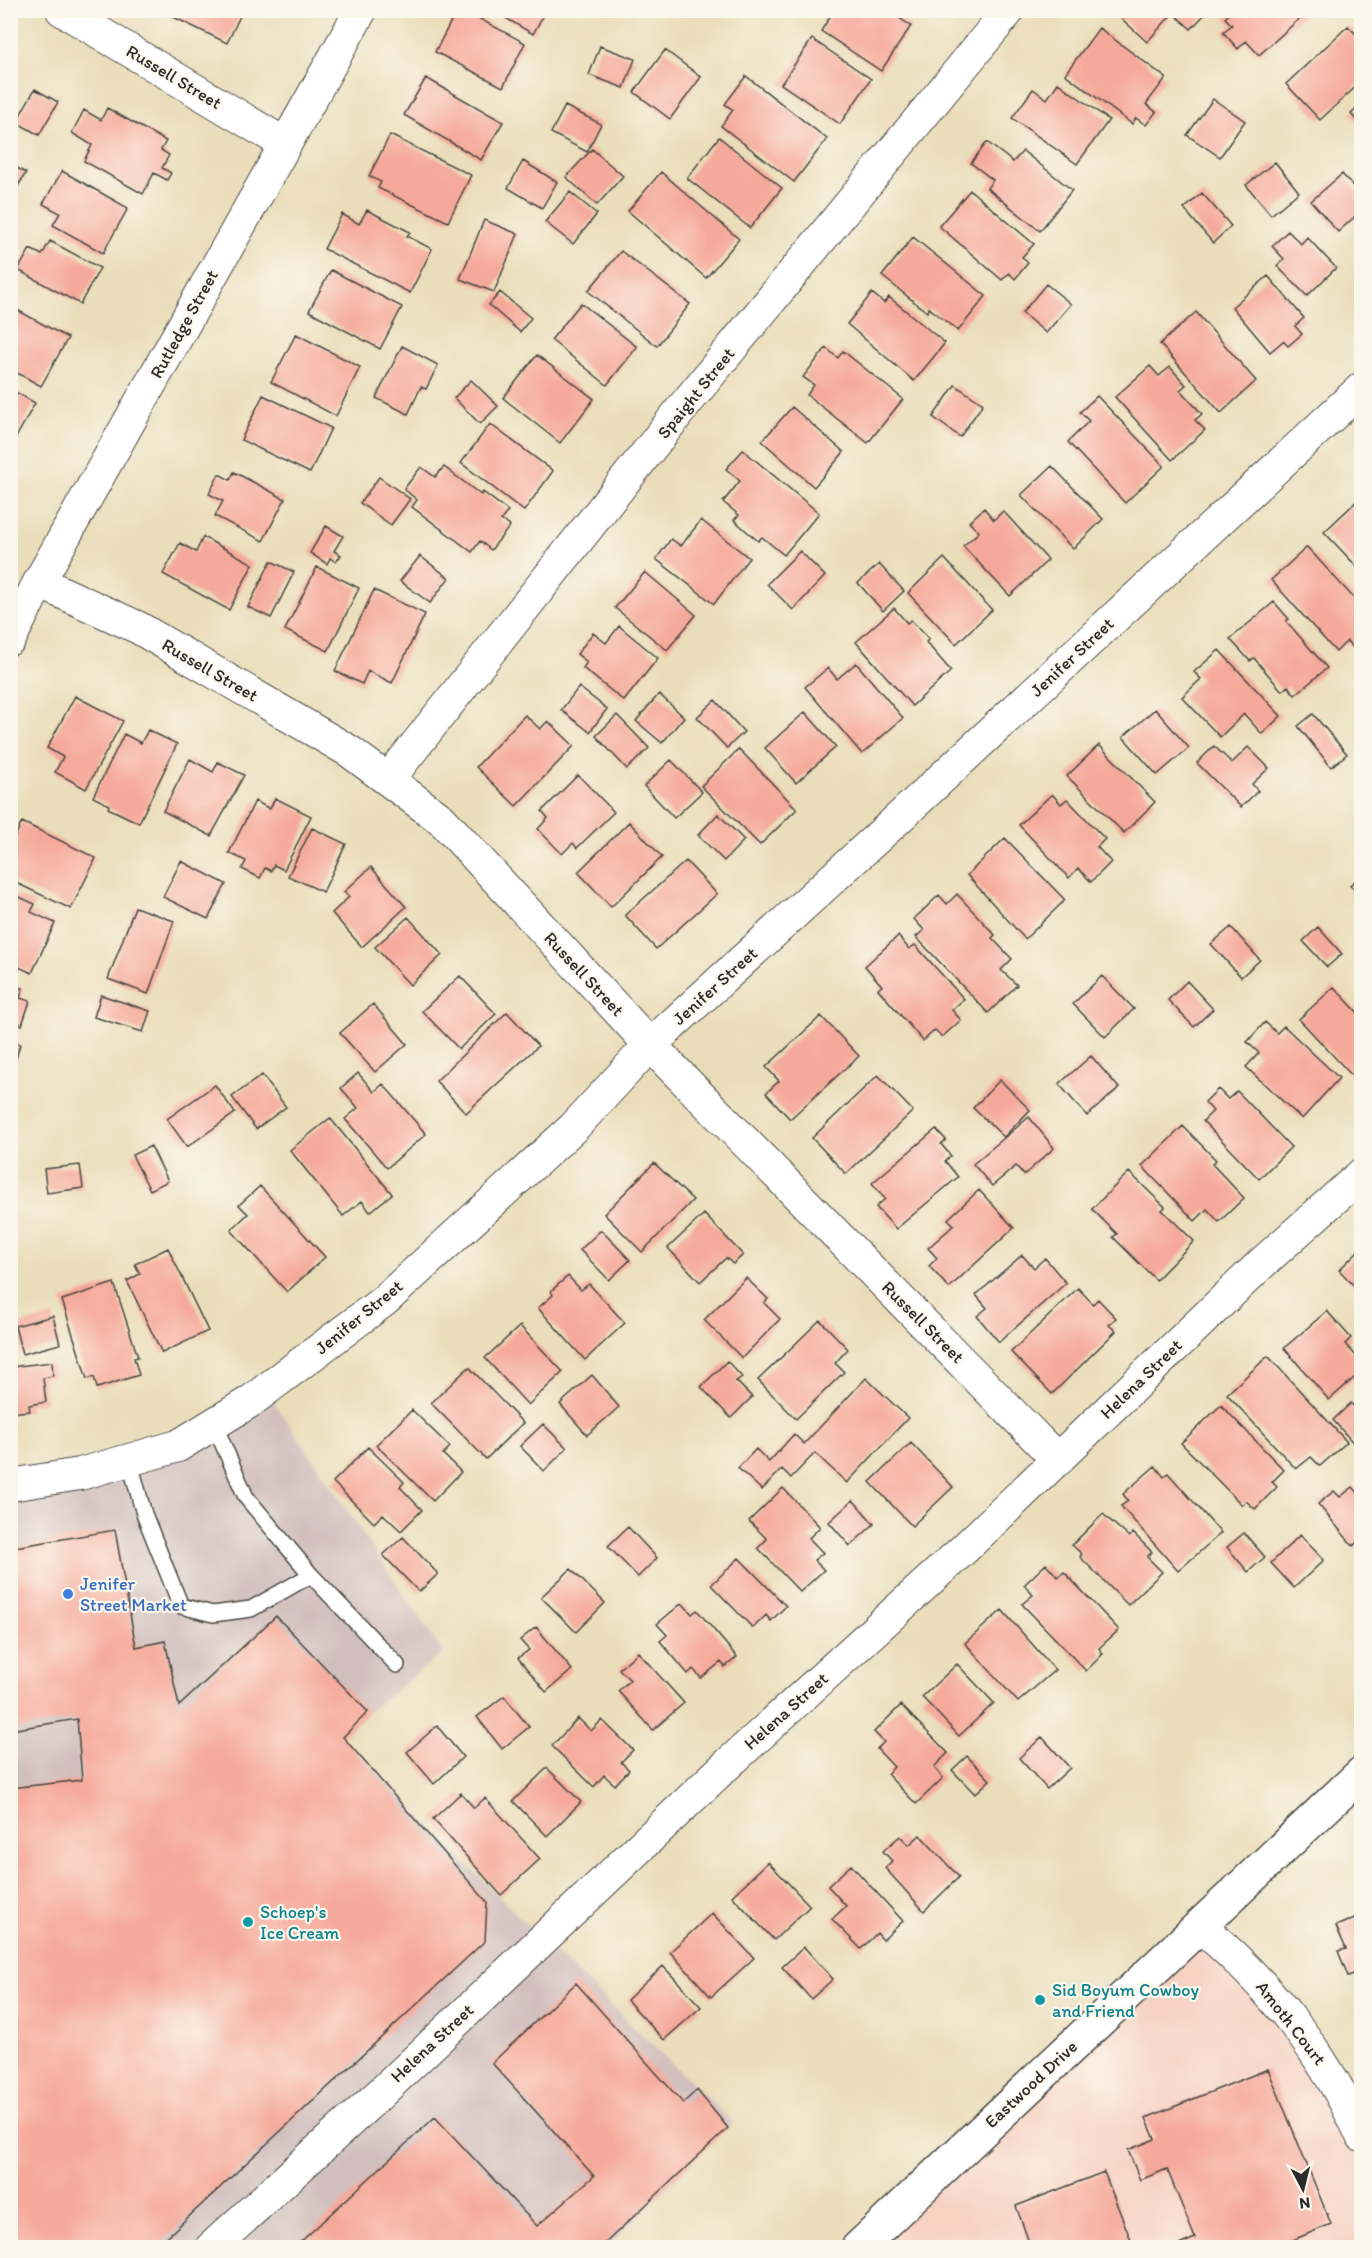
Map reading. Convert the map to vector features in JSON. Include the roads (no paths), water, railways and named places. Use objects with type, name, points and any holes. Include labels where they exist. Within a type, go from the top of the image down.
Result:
[{"type":"street","name":"Russell Street","points":[[62,10],[285,144]]},
{"type":"street","name":"Rutledge Street","points":[[10,639],[39,582],[361,10]]},
{"type":"street","name":"Spaight Street","points":[[388,780],[683,407],[1009,10]]},
{"type":"street","name":"Jenifer Street","points":[[10,1485],[80,1474],[178,1446],[251,1401],[385,1300],[574,1127],[650,1046],[889,828],[1362,388]]},
{"type":"street","name":"Russell Street","points":[[39,582],[139,628],[349,751],[442,820],[650,1046],[1058,1460]]},
{"type":"street","name":"Helena Street","points":[[211,2247],[391,2083],[718,1773],[964,1549],[1261,1264],[1362,1174]]},
{"type":"street","name":"Eastwood Drive","points":[[858,2247],[1362,1773]]},
{"type":"street","name":"Amoth Court","points":[[1200,1926],[1235,1956],[1280,2004],[1308,2039],[1337,2085],[1362,2136]]},
{"type":"lane","points":[[214,1424],[246,1497],[311,1575],[397,1665]]},
{"type":"lane","points":[[129,1459],[144,1514],[181,1606],[213,1614],[251,1609],[311,1575]]},
{"type":"place","name":"Jenifer Street Market","points":[[68,1594]]},
{"type":"place","name":"Schoep's Ice Cream","points":[[248,1922]]},
{"type":"place","name":"Sid Boyum Cowboy and Friend","points":[[1040,2000]]}]
